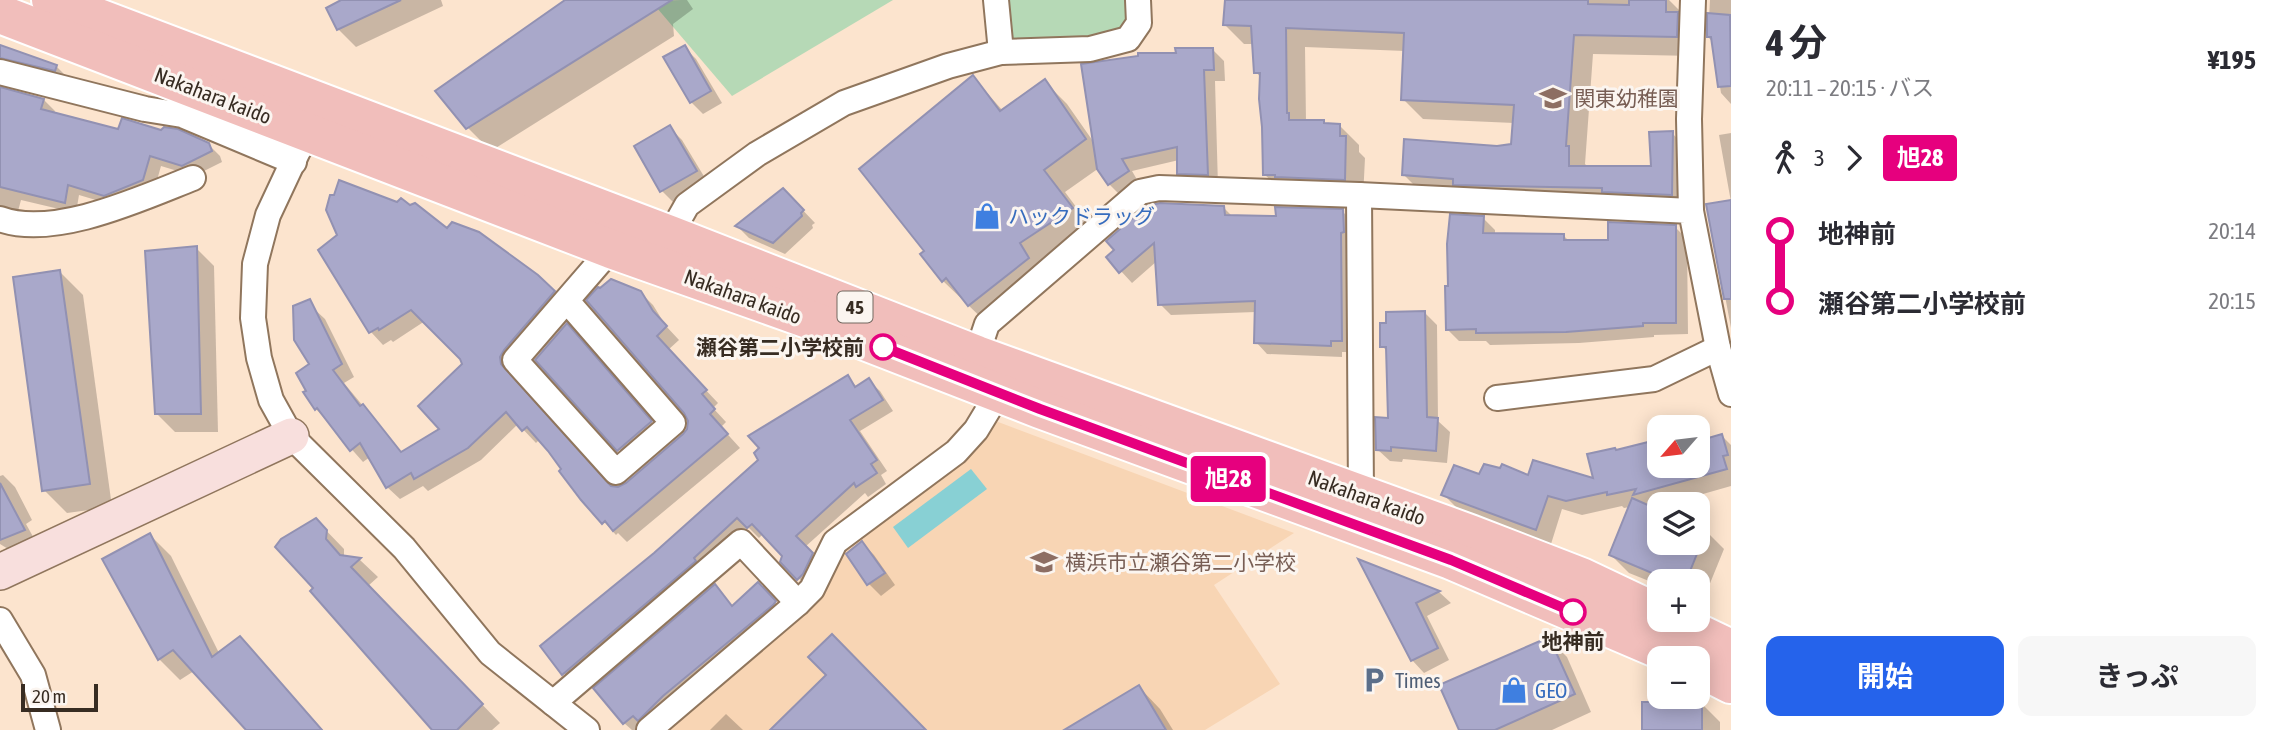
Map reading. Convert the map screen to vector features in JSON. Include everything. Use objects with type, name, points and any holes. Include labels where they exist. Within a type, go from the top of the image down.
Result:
[{"type":"main road","name":"Nakahara kaido","points":[[33,10],[302,147],[1361,495],[1581,577],[1647,608]]},
{"type":"main road","name":"Nakahara kaido","points":[[33,10],[670,235],[988,373],[1451,560],[1652,646]]},
{"type":"main road","points":[[1695,632],[1731,649]]},
{"type":"main road","points":[[1710,673],[1731,684]]},
{"type":"street","points":[[996,0],[1001,51]]},
{"type":"street","points":[[670,235],[687,205],[757,154],[844,103],[948,66],[1001,51],[1090,49],[1128,39],[1139,23],[1138,0]]},
{"type":"street","points":[[1693,0],[1689,119],[1691,211],[1718,348],[1731,394]]},
{"type":"street","points":[[0,72],[145,109],[182,115],[302,147],[268,215],[255,264],[253,318],[259,358],[271,400],[291,436],[404,548],[490,653],[567,720],[741,542],[798,603]]},
{"type":"street","points":[[0,219],[48,224],[116,209],[192,178]]},
{"type":"street","points":[[649,730],[812,589],[835,542],[956,452],[976,430],[988,373],[987,324],[1140,192],[1159,188],[1691,211]]},
{"type":"street","points":[[1359,195],[1361,495]]},
{"type":"street","points":[[567,301],[673,423],[616,472],[515,360],[611,249]]},
{"type":"street","points":[[1497,398],[1654,379],[1718,348]]},
{"type":"street","points":[[0,572],[291,436]]},
{"type":"street","points":[[0,620],[33,676],[48,730]]},
{"type":"shaded area","name":"横浜市立瀬谷第二小学校","points":[[993,420],[1294,533],[1214,585],[1280,684],[1205,730],[660,730],[848,538]]},
{"type":"green space","points":[[893,0],[732,96],[651,1]]},
{"type":"green space","points":[[1006,0],[1129,0],[1130,21],[1120,30],[1091,39],[1057,42],[1010,41]]},
{"type":"water","points":[[971,469],[987,489],[908,548],[893,527]]},
{"type":"building","points":[[341,0],[401,0],[337,30],[326,8]]},
{"type":"building","points":[[565,0],[672,0],[466,129],[435,91]]},
{"type":"building","points":[[1225,0],[1588,0],[1588,4],[1629,5],[1629,0],[1666,0],[1666,12],[1678,12],[1677,37],[1574,35],[1566,146],[1569,146],[1569,166],[1651,166],[1649,132],[1673,131],[1672,195],[1602,192],[1602,188],[1453,185],[1453,179],[1402,175],[1404,139],[1497,146],[1511,144],[1514,105],[1401,100],[1404,33],[1286,28],[1289,120],[1324,120],[1324,123],[1340,124],[1340,136],[1346,136],[1345,180],[1263,175],[1260,73],[1254,73],[1251,26],[1223,25]]},
{"type":"building","points":[[1707,13],[1730,15],[1731,86],[1718,87],[1711,37],[1707,37]]},
{"type":"building","points":[[0,45],[57,65],[55,71],[0,58]]},
{"type":"building","points":[[685,45],[711,91],[690,103],[663,57]]},
{"type":"building","points":[[1175,48],[1213,48],[1214,70],[1204,70],[1208,175],[1177,174],[1177,147],[1122,159],[1129,171],[1108,185],[1097,169],[1081,64],[1138,56],[1138,53],[1176,53]]},
{"type":"building","points":[[973,75],[1000,111],[1045,79],[1086,139],[1044,170],[1073,208],[1020,243],[1029,258],[968,306],[946,278],[942,282],[920,254],[924,251],[859,169]]},
{"type":"building","points":[[0,87],[44,99],[41,109],[118,129],[122,118],[161,130],[164,127],[178,129],[209,143],[212,151],[182,166],[150,156],[143,180],[104,196],[68,185],[65,203],[0,187]]},
{"type":"building","points":[[670,125],[697,171],[660,192],[634,146]]},
{"type":"building","points":[[339,180],[397,202],[401,198],[410,205],[415,203],[447,228],[452,222],[479,232],[538,275],[555,291],[504,350],[500,357],[501,364],[611,486],[618,487],[626,483],[683,434],[688,421],[586,300],[598,287],[611,279],[641,291],[653,311],[667,326],[657,336],[707,390],[702,394],[715,409],[710,414],[728,434],[613,531],[605,521],[602,524],[581,500],[548,451],[527,427],[522,431],[506,412],[468,448],[414,479],[411,473],[386,488],[360,443],[350,451],[303,392],[306,391],[296,373],[309,364],[294,340],[293,306],[310,299],[342,364],[333,370],[360,406],[363,404],[401,452],[439,429],[418,406],[462,364],[411,310],[379,330],[378,328],[369,333],[318,250],[337,235],[326,210],[330,195],[334,195]]},
{"type":"building","points":[[783,188],[804,210],[802,216],[773,243],[735,226]]},
{"type":"building","points":[[1731,200],[1731,299],[1724,299],[1706,204]]},
{"type":"building","points":[[1160,203],[1224,206],[1225,215],[1276,216],[1275,207],[1343,209],[1342,341],[1331,341],[1331,346],[1254,343],[1255,301],[1158,305],[1154,243],[1119,273],[1106,257],[1114,250],[1106,241],[1147,206]]},
{"type":"building","points":[[1450,214],[1484,216],[1483,233],[1564,234],[1564,240],[1608,240],[1608,222],[1676,225],[1676,323],[1643,323],[1643,326],[1566,332],[1476,333],[1476,329],[1446,330],[1445,286],[1448,286],[1447,244]]},
{"type":"building","points":[[197,246],[201,414],[155,414],[145,251]]},
{"type":"building","points":[[60,270],[90,484],[42,491],[13,277]]},
{"type":"building","points":[[1425,311],[1427,417],[1438,418],[1436,451],[1391,447],[1391,451],[1376,450],[1375,417],[1388,418],[1386,347],[1380,347],[1380,323],[1386,323],[1386,312]]},
{"type":"building","points":[[567,323],[652,421],[617,451],[535,360]]},
{"type":"building","points":[[848,375],[855,387],[869,378],[883,400],[850,420],[877,460],[871,464],[877,473],[856,487],[854,483],[796,536],[813,553],[803,574],[797,580],[780,562],[782,556],[752,524],[747,528],[737,518],[694,558],[696,561],[562,675],[540,646],[654,553],[758,460],[754,453],[759,448],[748,436]]},
{"type":"building","points":[[1722,434],[1728,455],[1723,456],[1727,469],[1710,474],[1710,438]]},
{"type":"building","points":[[1647,442],[1647,478],[1694,478],[1633,495],[1636,489],[1566,501],[1548,496],[1536,530],[1441,495],[1454,465],[1479,474],[1484,464],[1500,468],[1502,464],[1528,475],[1533,460],[1593,478],[1587,454],[1615,448],[1616,450]]},
{"type":"building","points":[[0,483],[25,530],[0,540]]},
{"type":"building","points":[[1632,498],[1647,505],[1647,555],[1696,555],[1691,569],[1647,571],[1609,555]]},
{"type":"building","points":[[316,518],[327,530],[326,539],[340,555],[361,558],[351,567],[483,704],[457,730],[432,730],[310,591],[313,588],[275,547],[281,539]]},
{"type":"building","points":[[150,533],[212,657],[240,636],[322,730],[246,730],[173,650],[158,660],[102,559]]},
{"type":"building","points":[[862,541],[885,573],[867,585],[846,554]]},
{"type":"building","points":[[1358,559],[1440,591],[1416,603],[1438,648],[1411,661]]},
{"type":"building","points":[[758,582],[776,601],[773,605],[663,696],[638,721],[633,716],[623,724],[593,688],[715,584],[732,606]]},
{"type":"building","points":[[832,634],[926,730],[770,730],[826,675],[808,657]]},
{"type":"building","points":[[1549,637],[1575,694],[1495,730],[1459,730],[1439,685]]},
{"type":"building","points":[[1139,685],[1166,730],[1064,730]]},
{"type":"building","points":[[1642,702],[1647,702],[1647,709],[1702,709],[1702,730],[1642,730]]},
{"type":"bus line","name":"旭28","points":[[883,347],[1040,409],[1451,560],[1573,612]]},
{"type":"place","name":"関東幼稚園","points":[[1553,98]]},
{"type":"place","name":"ハックドラッグ","points":[[987,216]]},
{"type":"place","name":"瀬谷第二小学校前","points":[[883,347]]},
{"type":"place","name":"横浜市立瀬谷第二小学校","points":[[1044,562]]},
{"type":"place","name":"地神前","points":[[1573,612]]},
{"type":"place","name":"Times","points":[[1374,680]]},
{"type":"place","name":"GEO","points":[[1514,690]]}]
